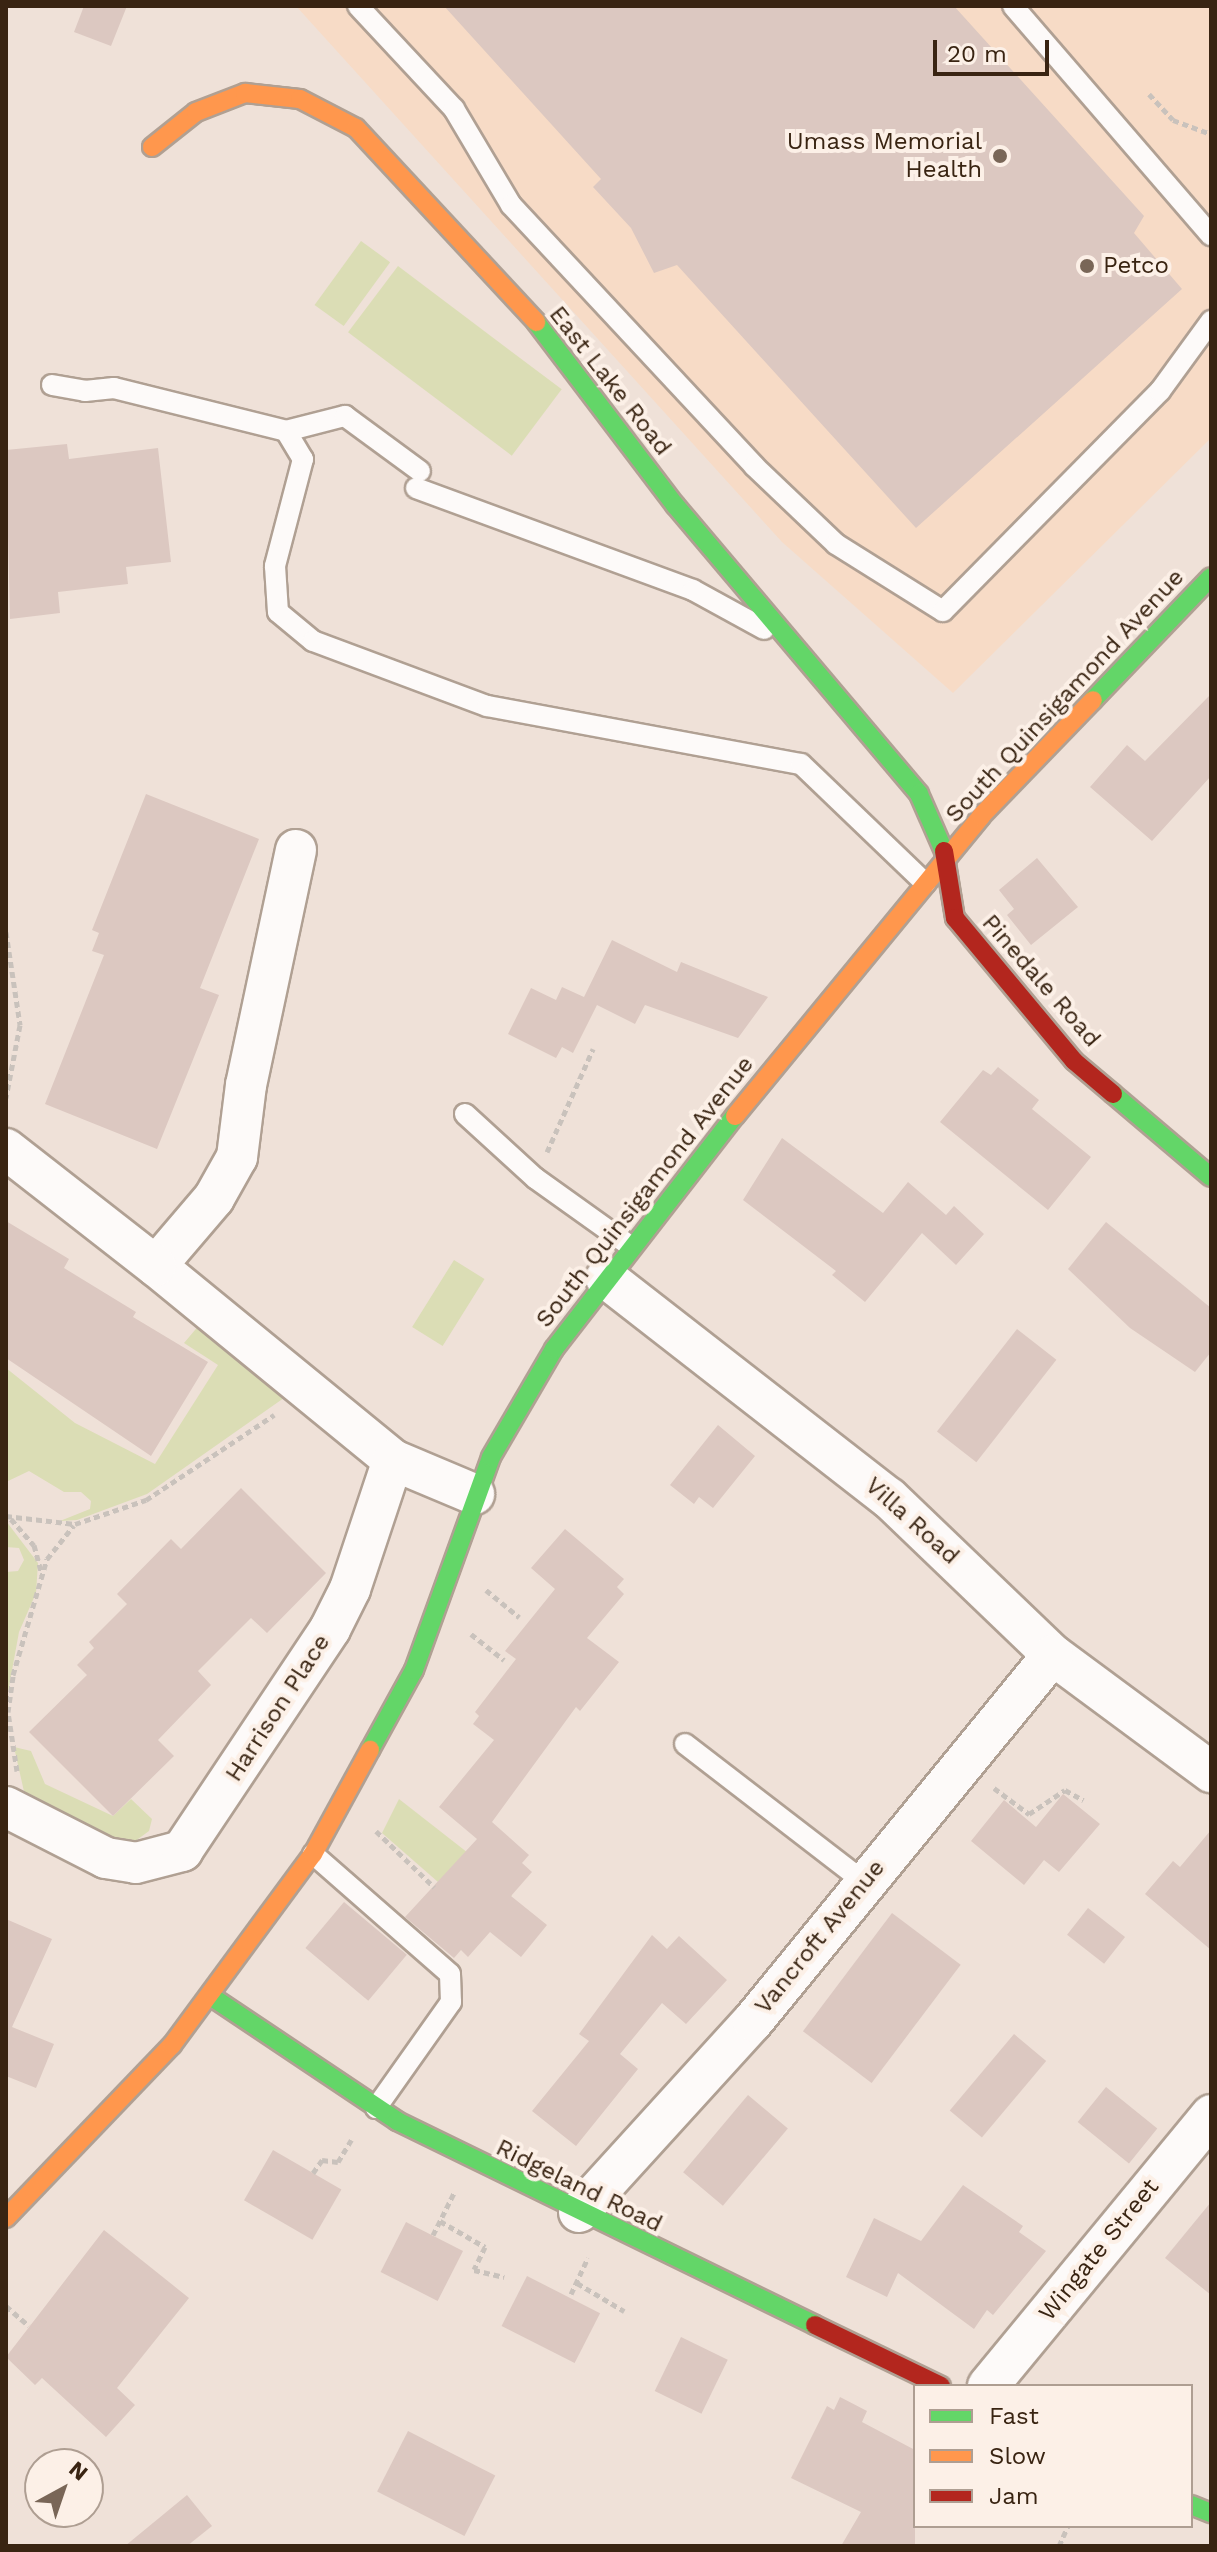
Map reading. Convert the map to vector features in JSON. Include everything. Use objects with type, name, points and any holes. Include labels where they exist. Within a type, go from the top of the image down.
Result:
[{"type":"street","name":"East Lake Road","points":[[152,147],[196,112],[245,93],[300,99],[356,128],[540,327],[675,505],[803,651],[919,794],[947,858]]},
{"type":"street","name":"South Quinsigamond Avenue","points":[[6,2218],[130,2092],[212,1997],[313,1854],[414,1670],[474,1494],[530,1386],[629,1245],[925,883],[1211,577]]},
{"type":"street","points":[[156,1266],[214,1198],[237,1157],[246,1085],[296,850]]},
{"type":"street","name":"Pinedale Road","points":[[947,858],[955,918],[1015,992],[1074,1061],[1211,1177]]},
{"type":"street","points":[[6,1149],[156,1266],[393,1460],[474,1494]]},
{"type":"street","name":"Villa Road","points":[[606,1278],[889,1498],[1053,1655],[1211,1772]]},
{"type":"street","name":"Harrison Place","points":[[16,1811],[127,1863],[182,1851],[330,1629],[350,1589],[393,1460]]},
{"type":"street","name":"Vancroft Avenue","points":[[586,2229],[864,1882],[1053,1655]]},
{"type":"street","name":"Ridgeland Road","points":[[212,1997],[376,2108],[586,2229],[936,2384]]},
{"type":"street","name":"Wingate Street","points":[[990,2384],[1211,2115]]},
{"type":"lane","points":[[358,6],[454,109],[511,205],[754,466],[836,544],[943,611],[1160,391],[1211,321]]},
{"type":"lane","points":[[1013,6],[1211,235]]},
{"type":"lane","points":[[52,385],[85,391],[114,388],[286,431],[345,416],[418,480],[693,590],[803,651]]},
{"type":"lane","points":[[286,431],[303,459],[275,566],[278,612],[313,641],[487,706],[801,764],[925,883]]},
{"type":"lane","points":[[465,1114],[535,1178],[629,1245]]},
{"type":"lane","points":[[685,1744],[864,1882]]},
{"type":"lane","points":[[313,1854],[450,1974],[451,2002],[376,2108]]},
{"type":"path","points":[[1149,94],[1173,120],[1211,134]]},
{"type":"path","points":[[6,932],[20,1025],[6,1098]]},
{"type":"path","points":[[535,1178],[593,1049]]},
{"type":"path","points":[[8,1517],[75,1524],[146,1500],[308,1392]]},
{"type":"path","points":[[8,1517],[34,1545],[42,1576]]},
{"type":"path","points":[[16,1811],[8,1712],[42,1576],[75,1524]]},
{"type":"path","points":[[486,1589],[519,1617]]},
{"type":"path","points":[[470,1633],[504,1660]]},
{"type":"path","points":[[982,1778],[1029,1814],[1065,1790],[1083,1800]]},
{"type":"path","points":[[376,1831],[434,1887]]},
{"type":"path","points":[[313,2173],[322,2160],[338,2162],[359,2129]]},
{"type":"path","points":[[433,2235],[459,2183]]},
{"type":"path","points":[[440,2221],[485,2247],[474,2270],[504,2277]]},
{"type":"path","points":[[571,2294],[577,2283],[586,2229]]},
{"type":"path","points":[[577,2283],[624,2311]]},
{"type":"path","points":[[6,2306],[29,2326]]},
{"type":"shaded area","points":[[296,6],[1211,6],[1211,438],[953,693],[782,542]]},
{"type":"green space","points":[[361,241],[390,262],[344,326],[315,305]]},
{"type":"green space","points":[[398,266],[562,389],[512,456],[348,332]]},
{"type":"green space","points":[[454,1260],[485,1279],[443,1346],[412,1327]]},
{"type":"green space","points":[[206,1317],[291,1393],[147,1494],[77,1520],[60,1521],[90,1509],[91,1501],[81,1492],[64,1492],[29,1471],[6,1482],[6,1368],[75,1423],[155,1464],[218,1365],[184,1343]]},
{"type":"green space","points":[[6,1521],[38,1563],[36,1593],[19,1632],[6,1703],[6,1572],[18,1571],[24,1560],[19,1548],[6,1547]]},
{"type":"green space","points":[[14,1747],[31,1751],[45,1784],[113,1816],[131,1799],[152,1819],[149,1831],[134,1842],[112,1843],[25,1796]]},
{"type":"green space","points":[[399,1799],[486,1867],[512,1895],[506,1904],[438,1882],[382,1833]]},
{"type":"building","points":[[84,6],[127,6],[111,46],[74,32]]},
{"type":"building","points":[[444,6],[954,6],[1144,216],[1134,233],[1182,289],[916,528],[677,265],[654,273],[631,228],[593,187],[601,179]]},
{"type":"building","points":[[67,444],[69,459],[158,448],[171,562],[126,567],[128,584],[58,592],[60,613],[10,619],[6,450]]},
{"type":"building","points":[[1211,694],[1211,776],[1152,841],[1090,787],[1127,745],[1145,761]]},
{"type":"building","points":[[146,794],[259,839],[200,988],[219,995],[157,1149],[45,1104],[104,955],[92,951],[99,933],[92,930]]},
{"type":"building","points":[[1037,858],[1078,907],[1031,945],[1007,915],[1014,909],[999,890]]},
{"type":"building","points":[[612,940],[677,972],[681,962],[768,997],[738,1038],[645,1005],[635,1024],[597,1005],[573,1053],[562,1047],[556,1058],[508,1034],[531,988],[556,1000],[562,987],[584,997]]},
{"type":"building","points":[[998,1067],[1039,1100],[1032,1109],[1091,1157],[1048,1210],[940,1122],[983,1070],[991,1075]]},
{"type":"building","points":[[782,1138],[883,1213],[908,1182],[946,1215],[954,1206],[984,1234],[956,1265],[922,1233],[865,1302],[832,1275],[836,1271],[743,1200]]},
{"type":"building","points":[[6,1221],[69,1259],[64,1268],[136,1312],[133,1317],[208,1362],[151,1456],[6,1358]]},
{"type":"building","points":[[1106,1222],[1211,1308],[1211,1352],[1195,1372],[1130,1328],[1068,1269]]},
{"type":"building","points":[[1017,1329],[1056,1360],[976,1462],[937,1431]]},
{"type":"building","points":[[718,1425],[755,1456],[713,1508],[699,1497],[694,1504],[670,1485]]},
{"type":"building","points":[[241,1488],[326,1573],[267,1633],[251,1618],[198,1671],[211,1685],[158,1740],[174,1756],[113,1816],[29,1732],[87,1675],[77,1665],[94,1648],[89,1642],[127,1604],[117,1594],[171,1539],[181,1549]]},
{"type":"building","points":[[565,1529],[624,1579],[617,1587],[624,1594],[587,1638],[619,1662],[580,1711],[576,1707],[492,1822],[529,1855],[522,1863],[532,1872],[511,1896],[547,1925],[521,1957],[490,1932],[468,1957],[461,1950],[454,1958],[405,1917],[477,1839],[439,1807],[494,1740],[473,1724],[479,1716],[475,1712],[516,1659],[505,1651],[555,1589],[531,1568]]},
{"type":"building","points":[[1063,1794],[1100,1824],[1059,1872],[1044,1860],[1024,1885],[971,1841],[1004,1800],[1036,1827]]},
{"type":"building","points":[[1211,1830],[1211,1950],[1145,1894],[1173,1861],[1180,1867]]},
{"type":"building","points":[[344,1902],[407,1955],[368,2001],[305,1948]]},
{"type":"building","points":[[1088,1908],[1125,1937],[1104,1964],[1067,1935]]},
{"type":"building","points":[[892,1913],[961,1965],[872,2083],[803,2031]]},
{"type":"building","points":[[6,1919],[52,1939],[12,2027],[54,2044],[36,2088],[6,2076]]},
{"type":"building","points":[[652,1935],[667,1949],[679,1936],[727,1980],[686,2024],[662,2003],[620,2054],[638,2069],[576,2146],[532,2111],[589,2041],[579,2034]]},
{"type":"building","points":[[1014,2034],[1046,2061],[982,2138],[950,2111]]},
{"type":"building","points":[[1106,2087],[1157,2129],[1129,2164],[1078,2122]]},
{"type":"building","points":[[748,2095],[788,2128],[723,2206],[683,2172]]},
{"type":"building","points":[[273,2150],[341,2190],[312,2240],[244,2200]]},
{"type":"building","points":[[963,2185],[1023,2226],[1019,2232],[1046,2251],[993,2315],[987,2310],[974,2329],[898,2273],[887,2297],[846,2277],[874,2218],[921,2241]]},
{"type":"building","points":[[1211,2202],[1211,2295],[1165,2258]]},
{"type":"building","points":[[406,2222],[463,2251],[438,2301],[381,2272]]},
{"type":"building","points":[[104,2230],[189,2298],[117,2388],[135,2405],[106,2437],[42,2378],[35,2385],[6,2357]]},
{"type":"building","points":[[527,2276],[600,2313],[575,2363],[502,2326]]},
{"type":"building","points":[[681,2337],[728,2360],[701,2414],[655,2391]]},
{"type":"building","points":[[840,2397],[867,2411],[862,2422],[913,2449],[915,2546],[841,2546],[861,2512],[791,2478],[827,2406],[834,2410]]},
{"type":"building","points":[[408,2431],[495,2475],[464,2536],[377,2492]]},
{"type":"building","points":[[187,2495],[212,2526],[187,2546],[125,2546]]},
{"type":"traffic: fast","points":[[536,322],[675,505],[919,794],[944,851]]},
{"type":"traffic: fast","points":[[1093,700],[1211,577]]},
{"type":"traffic: fast","points":[[1113,1094],[1211,1177]]},
{"type":"traffic: fast","points":[[370,1750],[414,1670],[491,1457],[554,1349],[735,1116]]},
{"type":"traffic: fast","points":[[212,1997],[397,2121],[815,2325]]},
{"type":"traffic: fast","points":[[1193,2506],[1211,2513]]},
{"type":"traffic: slow","points":[[152,147],[196,112],[245,93],[300,99],[356,128],[536,322]]},
{"type":"traffic: slow","points":[[735,1116],[981,816],[1093,700]]},
{"type":"traffic: slow","points":[[6,2218],[172,2045],[313,1854],[370,1750]]},
{"type":"traffic: jam","points":[[944,851],[955,918],[1074,1061],[1113,1094]]},
{"type":"traffic: jam","points":[[815,2325],[937,2384]]},
{"type":"place","name":"Umass Memorial Health","points":[[1000,156]]},
{"type":"place","name":"Petco","points":[[1087,266]]}]
